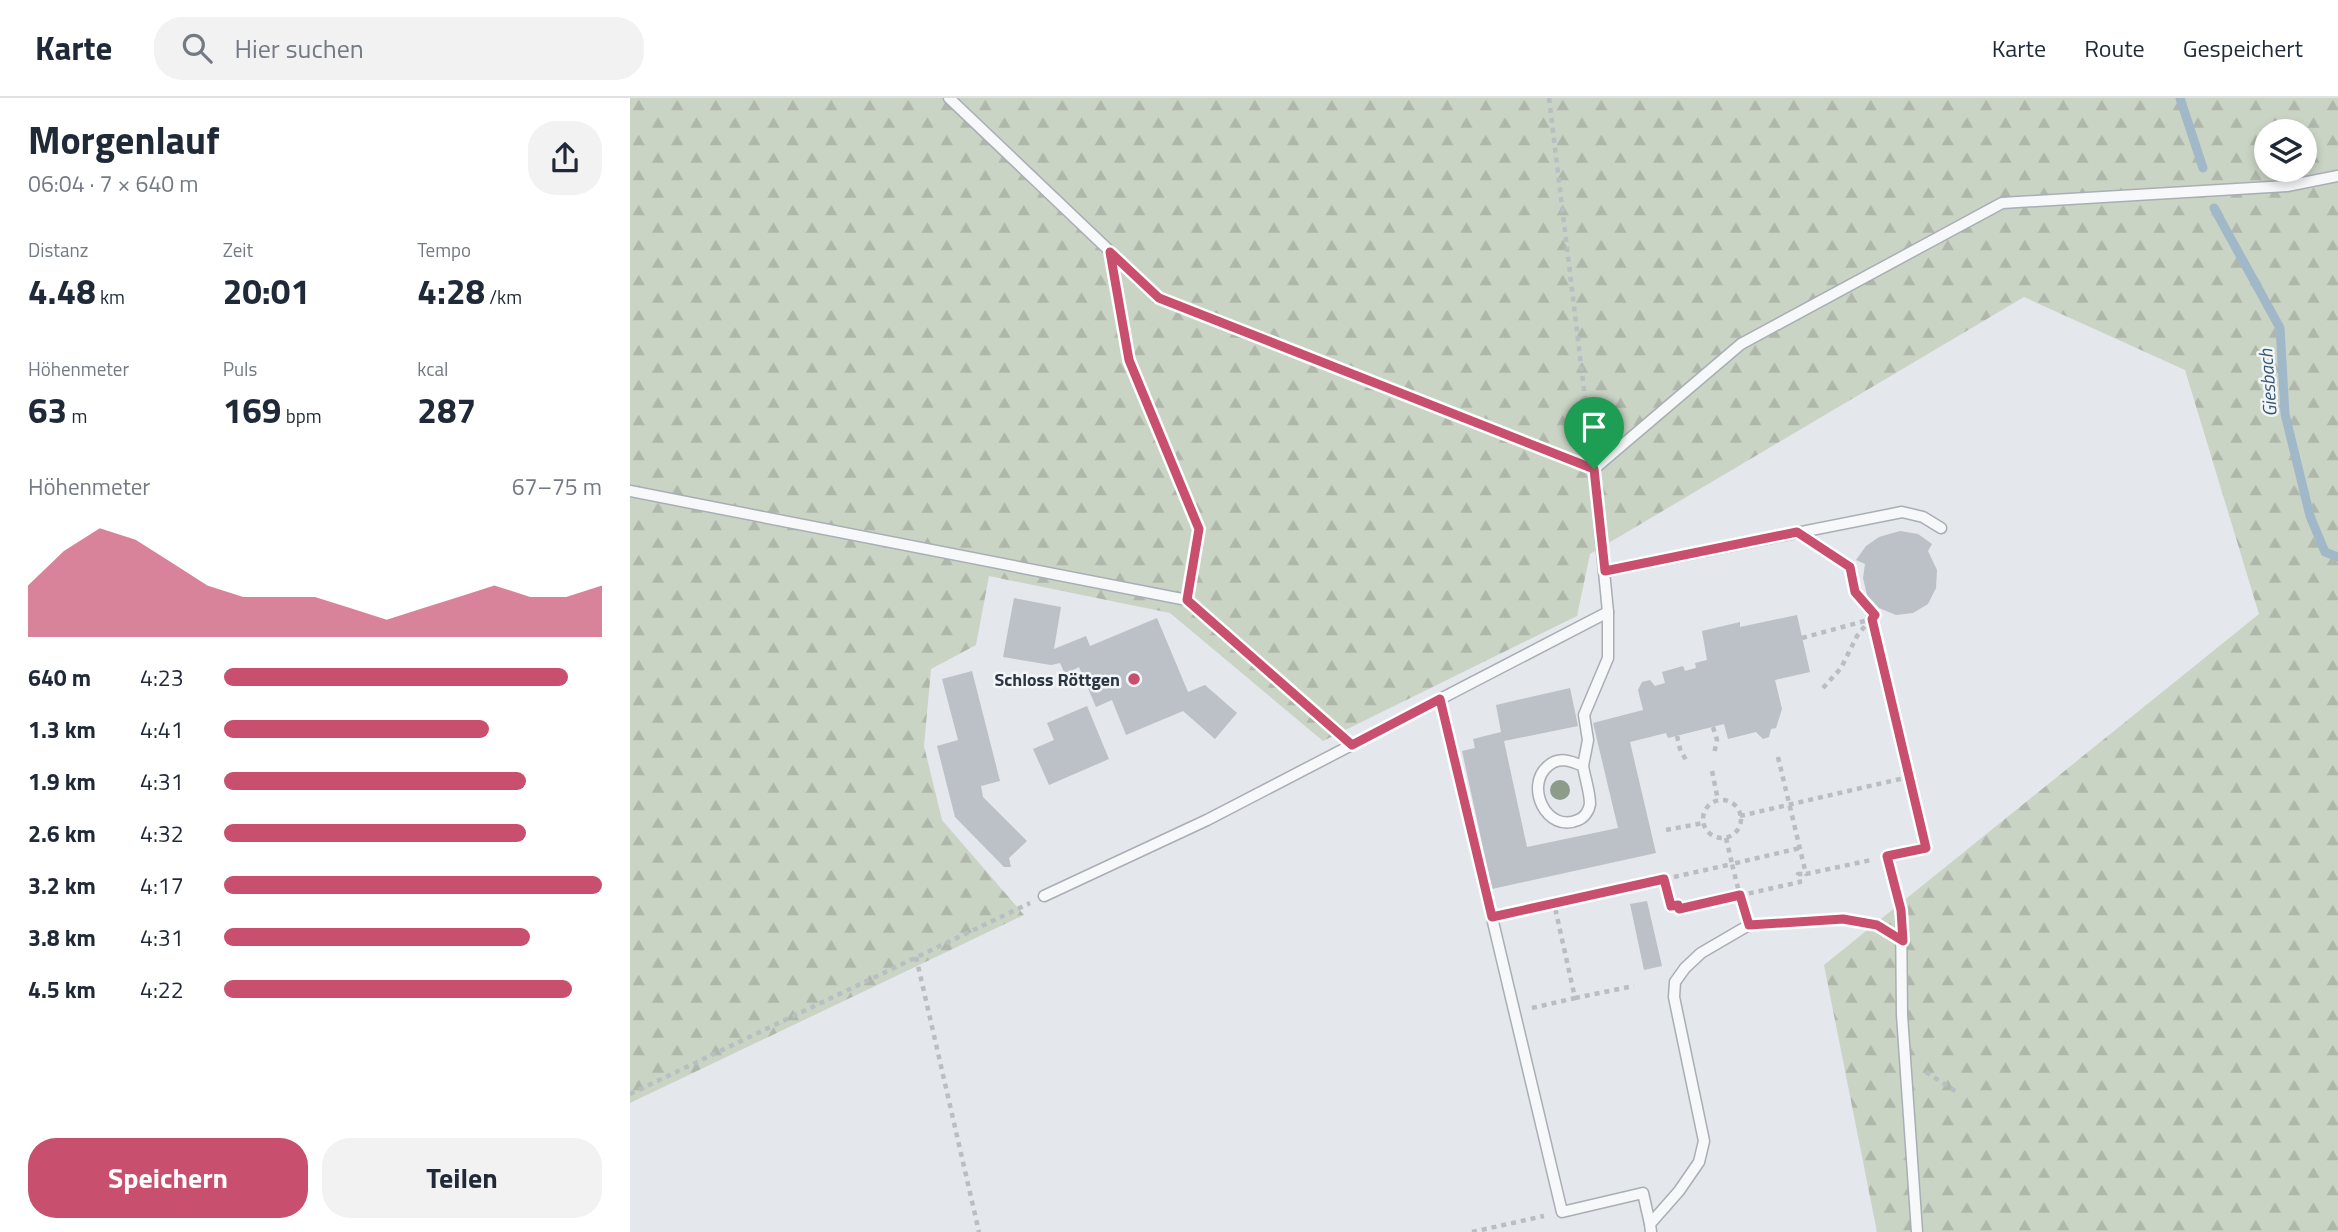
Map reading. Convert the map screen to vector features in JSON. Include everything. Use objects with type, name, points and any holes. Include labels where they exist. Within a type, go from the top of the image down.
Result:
[{"type":"lane","points":[[949,98],[1159,298],[1594,469]]},
{"type":"lane","points":[[1594,469],[1741,344],[2002,203],[2287,186],[2338,176]]},
{"type":"lane","points":[[1110,252],[1129,360],[1199,529],[1187,600]]},
{"type":"lane","points":[[1583,766],[1567,759],[1550,763],[1540,774],[1536,786],[1540,802],[1548,815],[1561,823],[1574,822],[1584,817],[1590,805],[1583,766],[1588,740],[1584,715],[1608,658],[1605,571],[1594,469]]},
{"type":"lane","points":[[630,491],[1187,600],[1352,745]]},
{"type":"lane","points":[[1605,571],[1902,512],[1923,517],[1941,528]]},
{"type":"lane","points":[[1044,896],[1207,820],[1608,612]]},
{"type":"lane","points":[[1440,699],[1562,1212],[1643,1193],[1650,1228]]},
{"type":"lane","points":[[1887,856],[1901,910],[1902,1015],[1917,1232]]},
{"type":"lane","points":[[1650,1228],[1699,1162],[1704,1141],[1674,997],[1675,982],[1685,968],[1701,953],[1749,925],[1843,919],[1877,925],[1903,941]]},
{"type":"path","points":[[1549,98],[1594,469]]},
{"type":"path","points":[[1664,879],[1671,906],[1678,905],[1679,909],[1800,882],[1798,874],[1926,848],[1873,617],[1855,592],[1850,567],[1797,532]]},
{"type":"path","points":[[1823,688],[1840,668],[1857,636],[1879,608]]},
{"type":"path","points":[[1802,638],[1873,617]]},
{"type":"path","points":[[1713,727],[1717,740],[1714,754]]},
{"type":"path","points":[[1677,736],[1686,760]]},
{"type":"path","points":[[1778,757],[1806,874]]},
{"type":"path","points":[[1712,771],[1718,800]]},
{"type":"path","points":[[1740,816],[1909,777]]},
{"type":"path","points":[[1718,800],[1730,802],[1739,810],[1740,816],[1736,832],[1726,838],[1714,837],[1703,823],[1708,806],[1718,800]]},
{"type":"path","points":[[1666,830],[1703,823]]},
{"type":"path","points":[[1726,838],[1749,925]]},
{"type":"path","points":[[1492,917],[1800,848]]},
{"type":"path","points":[[630,1094],[1044,896]]},
{"type":"path","points":[[1554,903],[1575,998]]},
{"type":"path","points":[[916,957],[979,1232]]},
{"type":"path","points":[[1514,1012],[1634,986]]},
{"type":"path","points":[[1905,1048],[1922,1070],[1958,1093]]},
{"type":"path","points":[[1472,1232],[1562,1212]]},
{"type":"green space","points":[[630,98],[2338,98],[2338,1232],[1877,1232],[1824,965],[2259,614],[2185,370],[2024,297],[1590,554],[1577,616],[1323,741],[1170,613],[989,576],[976,645],[931,669],[924,746],[942,820],[1024,915],[630,1103]]},
{"type":"building","points":[[1900,531],[1918,534],[1932,544],[1928,551],[1937,570],[1936,588],[1928,604],[1913,613],[1896,615],[1879,608],[1867,595],[1863,578],[1865,564],[1856,560],[1866,546],[1879,537]]},
{"type":"building","name":"Schloss Röttgen","points":[[1014,598],[1061,607],[1054,649],[1086,636],[1090,646],[1157,618],[1188,692],[1205,685],[1237,713],[1215,739],[1183,711],[1126,735],[1112,700],[1096,707],[1079,667],[1065,674],[1060,663],[1051,665],[1003,657]]},
{"type":"building","points":[[1797,615],[1810,672],[1775,680],[1782,709],[1776,728],[1771,729],[1769,737],[1763,739],[1756,732],[1728,739],[1724,724],[1668,738],[1666,733],[1630,742],[1656,853],[1492,889],[1462,751],[1475,748],[1473,739],[1501,732],[1496,705],[1570,688],[1578,726],[1504,741],[1527,847],[1618,828],[1593,723],[1643,710],[1638,690],[1642,682],[1650,680],[1655,686],[1665,683],[1662,672],[1683,666],[1685,671],[1696,668],[1695,663],[1707,660],[1702,631],[1740,622],[1740,627]]},
{"type":"building","points":[[972,671],[1000,781],[981,786],[983,797],[1027,841],[1009,858],[1011,867],[1004,867],[955,817],[937,746],[958,740],[942,679]]},
{"type":"building","points":[[1087,706],[1109,759],[1049,785],[1033,749],[1054,740],[1047,723]]},
{"type":"building","points":[[1647,901],[1662,966],[1644,970],[1630,904]]},
{"type":"waterway","name":"Giesbach","points":[[2180,98],[2203,168]]},
{"type":"waterway","name":"Giesbach","points":[[2214,208],[2280,328],[2285,414],[2310,516],[2325,552],[2338,557]]},
{"type":"place","name":"Schloss Röttgen","points":[[1134,679]]},
{"type":"route","points":[[1110,252],[1159,298],[1594,469],[1605,571],[1797,532],[1850,567],[1855,592],[1875,615],[1872,619],[1926,848],[1887,856],[1901,910],[1903,941],[1877,925],[1843,919],[1749,925],[1740,895],[1679,909],[1678,905],[1671,906],[1664,879],[1492,917],[1440,699],[1352,745],[1187,600],[1199,529],[1129,360],[1110,252]]}]
